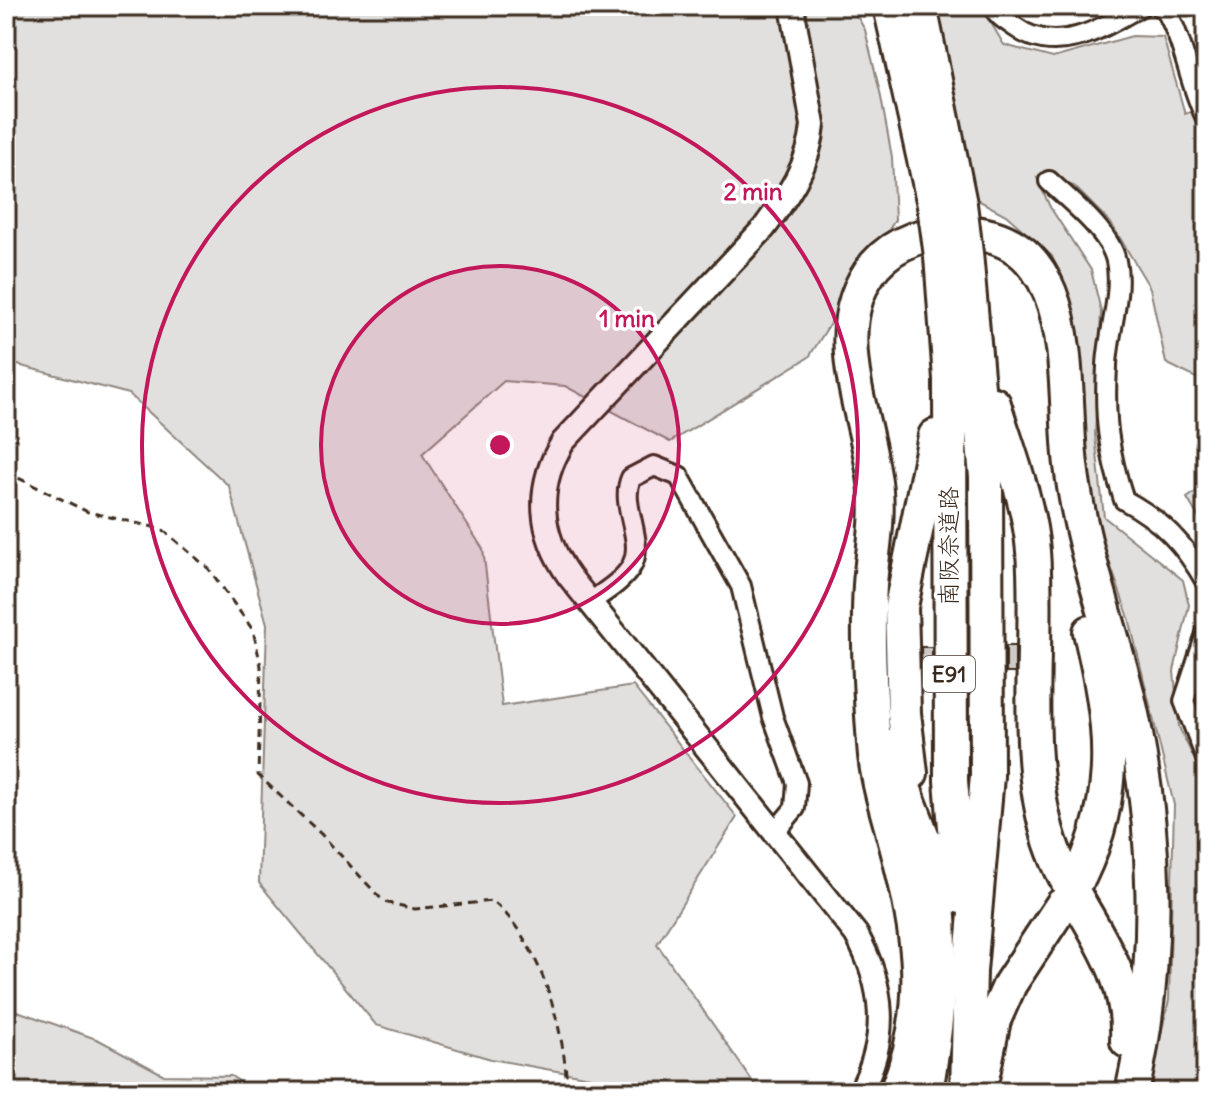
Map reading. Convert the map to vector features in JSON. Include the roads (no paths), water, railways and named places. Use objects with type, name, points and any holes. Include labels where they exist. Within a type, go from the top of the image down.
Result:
[{"type":"highway","name":"南阪奈道路","points":[[890,6],[947,205]]},
{"type":"highway","name":"南阪奈道路","points":[[920,6],[954,254],[961,337],[986,477],[987,776],[970,971],[967,1092]]},
{"type":"highway","points":[[896,1092],[910,1056],[919,1012],[919,967],[912,917],[875,757],[870,588],[877,504],[851,356],[850,332],[858,293],[880,260],[908,241],[958,231],[990,236],[1022,254],[1046,282],[1060,319],[1075,490],[1086,548],[1130,708],[1148,810],[1152,949],[1132,1092]]},
{"type":"highway","points":[[934,866],[887,740],[882,589],[891,501],[867,354],[867,336],[875,301],[893,274],[929,253],[958,250],[985,254],[1021,279],[1038,308],[1048,344],[1062,496],[1102,688],[1110,745],[1105,809],[1080,876]]},
{"type":"highway","name":"南阪奈道路","points":[[952,1092],[961,882],[951,781],[961,337]]},
{"type":"highway","name":"E91","points":[[961,337],[1025,508],[1033,549],[1038,781],[1050,842],[1068,882],[1107,948],[1123,988],[1128,1032],[1121,1092]]},
{"type":"highway","points":[[926,1092],[940,980],[940,919],[934,866],[905,745],[901,607],[944,390],[961,337]]},
{"type":"highway","points":[[980,1092],[994,1020],[1010,984],[1062,905]]},
{"type":"street","points":[[792,6],[813,125],[807,154],[788,197],[764,228],[576,426],[554,456],[547,474],[543,507],[549,543],[590,602],[856,934],[878,982],[880,1031],[875,1057],[860,1092]]},
{"type":"street","points":[[993,6],[1022,32],[1048,39],[1092,34],[1141,6]]},
{"type":"street","points":[[1159,6],[1164,7],[1178,31],[1193,92],[1206,118]]},
{"type":"street","points":[[1049,181],[1092,222],[1116,260],[1107,365],[1108,450],[1124,500],[1154,516],[1188,550],[1206,582]]},
{"type":"street","points":[[590,602],[629,571],[635,559],[636,542],[625,492],[631,478],[654,466],[669,470],[690,491],[731,564],[746,600],[773,717],[797,783],[795,808],[775,832]]},
{"type":"street","points":[[1206,634],[1184,701],[1206,758]]}]
